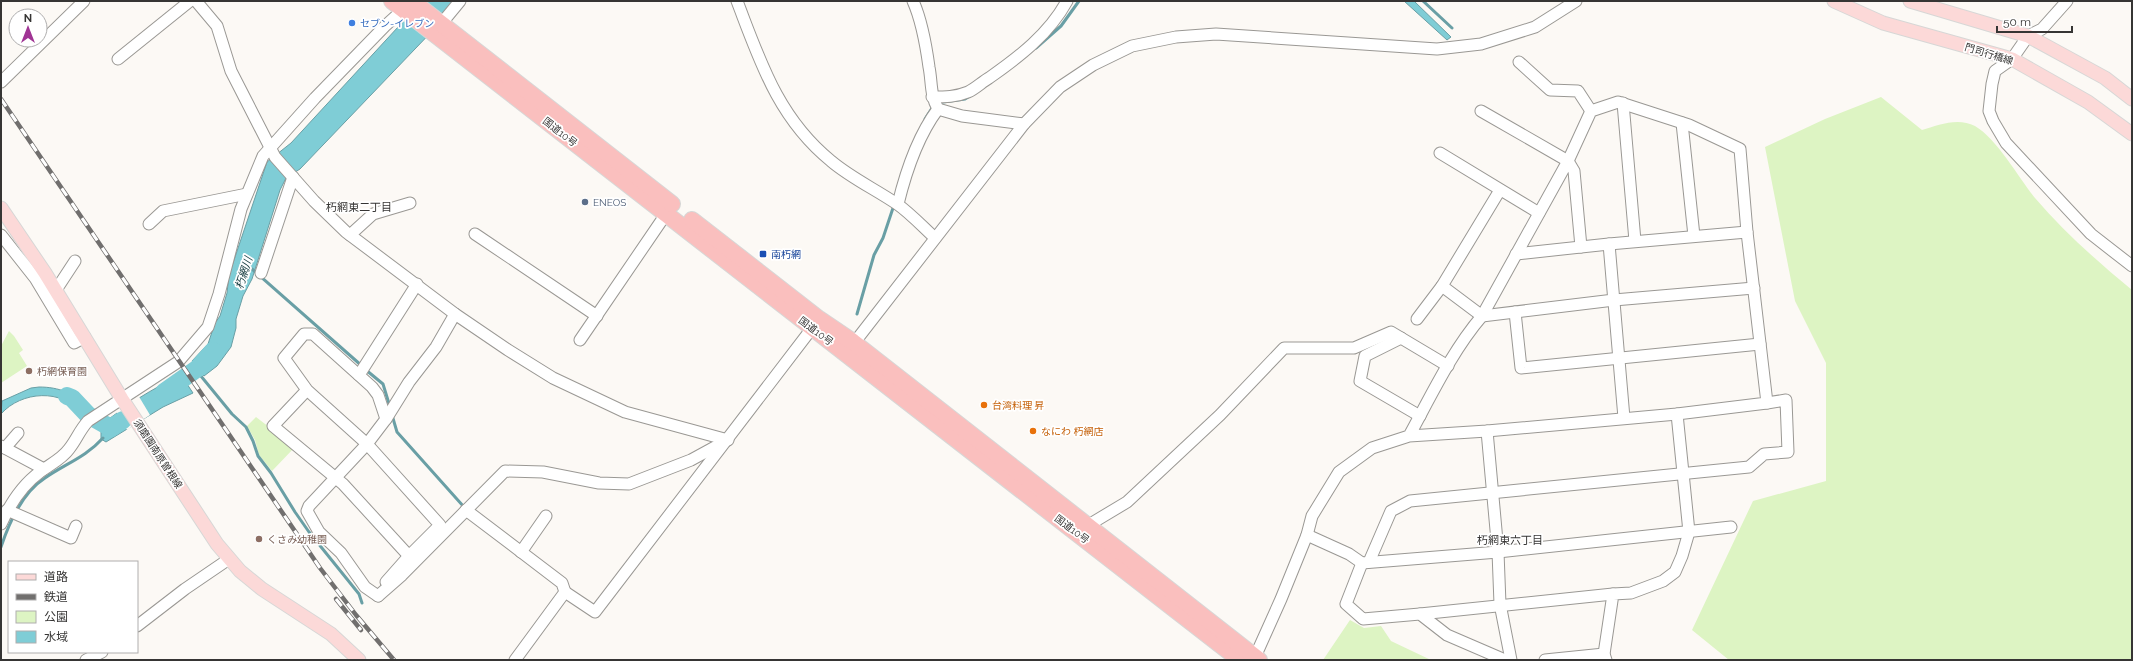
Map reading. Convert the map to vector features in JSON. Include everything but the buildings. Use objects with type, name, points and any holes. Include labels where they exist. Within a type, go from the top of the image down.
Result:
[{"type":"highway","name":"国道10号","points":[[405,3],[666,214],[815,324],[850,348],[1087,526],[1251,659]]},
{"type":"highway","name":"国道10号","points":[[437,29],[815,324]]},
{"type":"highway","name":"国道10号","points":[[850,348],[1251,659]]},
{"type":"main road","name":"門司行橋線","points":[[1834,1],[1883,23],[2012,59],[2088,102],[2132,134]]},
{"type":"main road","points":[[1910,1],[2028,36],[2104,78],[2132,99]]},
{"type":"main road","name":"須磨園南原曽根線","points":[[1,208],[56,290],[123,400],[217,544],[229,559],[262,590],[331,634],[359,660]]},
{"type":"street","points":[[1,82],[84,1]]},
{"type":"street","points":[[118,59],[190,1]]},
{"type":"street","points":[[196,1],[217,26],[231,71],[273,152],[314,201],[350,235],[455,314],[553,378],[625,412],[728,440]]},
{"type":"street","points":[[437,29],[460,1]]},
{"type":"street","points":[[737,1],[769,83],[791,119],[829,160],[855,179],[898,204],[935,238]]},
{"type":"street","points":[[912,1],[921,26],[928,61],[932,98],[938,109],[962,116],[1024,124]]},
{"type":"street","points":[[932,98],[950,97],[969,92],[1002,69],[1036,41],[1058,18],[1068,1]]},
{"type":"street","points":[[850,348],[871,323],[1024,124],[1060,87],[1092,65],[1132,46],[1176,37],[1216,34],[1437,49],[1481,44],[1535,27],[1576,1]]},
{"type":"street","points":[[2067,1],[2042,29],[2028,36],[2012,59],[1996,71],[1992,84],[1989,111],[1993,122],[2006,143],[2091,234],[2132,266]]},
{"type":"street","points":[[1,524],[13,513],[22,489],[44,469],[69,450],[79,430],[93,418],[123,400],[178,362],[208,327],[247,194],[261,161],[273,152],[315,98],[385,26],[405,3]]},
{"type":"street","points":[[1519,62],[1550,90],[1578,91],[1591,112]]},
{"type":"street","points":[[1409,436],[1448,366],[1470,330],[1482,316],[1568,161],[1591,112],[1618,102],[1682,123],[1740,149],[1747,232],[1767,402]]},
{"type":"street","points":[[1623,103],[1635,241]]},
{"type":"street","points":[[898,204],[913,154],[928,122],[938,109]]},
{"type":"street","points":[[1481,111],[1568,161],[1574,172],[1581,247]]},
{"type":"street","points":[[1682,123],[1694,236]]},
{"type":"street","points":[[1440,153],[1539,213]]},
{"type":"street","points":[[261,273],[293,176]]},
{"type":"street","points":[[1417,319],[1442,286],[1500,190]]},
{"type":"street","points":[[149,224],[163,211],[247,194]]},
{"type":"street","points":[[350,235],[374,214],[410,203]]},
{"type":"street","points":[[580,340],[666,214]]},
{"type":"street","points":[[1516,254],[1635,241],[1747,232]]},
{"type":"street","points":[[475,234],[597,316]]},
{"type":"street","points":[[1,236],[35,278],[74,343],[85,337]]},
{"type":"street","points":[[1609,244],[1624,418]]},
{"type":"street","points":[[56,290],[75,261]]},
{"type":"street","points":[[362,370],[417,284]]},
{"type":"street","points":[[1442,286],[1482,316],[1614,300],[1754,288]]},
{"type":"street","points":[[1516,312],[1522,368],[1619,357],[1760,344]]},
{"type":"street","points":[[378,596],[365,587],[342,553],[319,532],[308,515],[310,506],[367,444],[387,417],[408,382],[436,347],[455,314]]},
{"type":"street","points":[[466,510],[562,583],[565,592],[595,612],[728,440],[815,324]]},
{"type":"street","points":[[1087,526],[1127,502],[1220,415],[1284,348],[1354,348],[1391,332],[1448,366]]},
{"type":"street","points":[[378,596],[381,587],[440,525],[367,444],[307,390],[284,358],[304,334],[313,334],[362,370],[378,395],[387,417]]},
{"type":"street","points":[[1401,338],[1365,356],[1360,381],[1420,416]]},
{"type":"street","points":[[307,390],[273,426],[343,484],[409,556]]},
{"type":"street","points":[[1251,659],[1307,535],[1312,516],[1339,472],[1372,448],[1409,436],[1487,431],[1677,414],[1786,400],[1788,452],[1764,454],[1749,467],[1683,473],[1492,492],[1410,501],[1391,511],[1346,604],[1363,619],[1420,614],[1500,604],[1631,593],[1663,582],[1675,572],[1689,532],[1683,473],[1677,414]]},
{"type":"street","points":[[1487,431],[1498,552],[1500,604],[1511,660]]},
{"type":"street","points":[[18,433],[3,447],[44,469]]},
{"type":"street","points":[[378,596],[402,575],[505,471],[543,472],[600,483],[629,484],[685,462],[728,440]]},
{"type":"street","points":[[13,513],[71,538],[76,526]]},
{"type":"street","points":[[521,552],[546,516]]},
{"type":"street","points":[[1307,535],[1366,563],[1498,552],[1732,527]]},
{"type":"street","points":[[138,625],[197,580],[229,559]]},
{"type":"street","points":[[515,660],[565,592]]},
{"type":"street","points":[[1545,660],[1605,657],[1613,594]]},
{"type":"street","points":[[1420,614],[1447,636],[1505,660]]},
{"type":"street","points":[[86,660],[100,653]]},
{"type":"green space","points":[[1881,97],[1922,130],[1948,123],[1962,122],[1975,126],[1983,132],[1999,149],[2035,198],[2057,223],[2132,290],[2132,660],[1729,660],[1692,630],[1753,501],[1826,481],[1826,363],[1795,301],[1765,147],[1825,119]]},
{"type":"green space","points":[[9,331],[23,350],[19,353],[27,366],[1,383],[1,346]]},
{"type":"green space","points":[[256,417],[295,447],[272,471],[259,455],[255,440],[247,426]]},
{"type":"green space","points":[[1350,620],[1364,628],[1381,626],[1391,641],[1431,660],[1323,660]]},
{"type":"water","points":[[422,1],[461,1],[300,169],[286,178],[280,190],[252,279],[243,296],[236,319],[236,328],[231,347],[217,366],[204,376],[192,361],[208,344],[215,323],[220,316],[227,293],[229,275],[267,162],[291,143]]},
{"type":"water","points":[[1404,1],[1414,1],[1451,37],[1447,40]]},
{"type":"water","points":[[181,375],[193,393],[163,407],[106,442],[101,439],[101,425],[121,410],[159,386]]},
{"type":"water","points":[[31,388],[53,388],[66,392],[78,399],[88,409],[81,414],[64,400],[42,396],[30,397],[19,401],[9,406],[1,414],[2,401]]},
{"type":"pier","points":[[138,395],[150,415],[127,430],[116,411]]},
{"type":"waterway","points":[[1036,48],[1061,26],[1079,1]]},
{"type":"waterway","points":[[1423,1],[1452,28]]},
{"type":"waterway","points":[[943,102],[965,99],[970,96]]},
{"type":"waterway","points":[[925,119],[934,105]]},
{"type":"waterway","points":[[857,314],[874,255],[883,238],[894,205]]},
{"type":"waterway","points":[[252,269],[362,366]]},
{"type":"waterway","name":"朽網川","points":[[164,392],[198,368],[213,351]]},
{"type":"waterway","points":[[196,370],[232,414],[246,427],[258,456],[271,473],[309,532],[359,594],[362,603]]},
{"type":"waterway","points":[[366,370],[383,384],[390,407]]},
{"type":"waterway","name":"朽網川","points":[[67,396],[72,398],[88,415],[111,428],[123,420]]},
{"type":"waterway","points":[[392,415],[397,432],[464,507]]},
{"type":"waterway","points":[[1,547],[13,518],[30,491],[45,478],[90,450],[103,438]]},
{"type":"railway","points":[[1,99],[320,568],[356,615],[394,660]]},
{"type":"railway","points":[[336,599],[361,630]]},
{"type":"place","name":"セブン-イレブン","points":[[352,23]]},
{"type":"place","name":"ENEOS","points":[[585,202]]},
{"type":"place","name":"南朽網","points":[[763,254]]},
{"type":"place","name":"朽網保育園","points":[[29,371]]},
{"type":"place","name":"台湾料理 昇","points":[[984,405]]},
{"type":"place","name":"なにわ 朽網店","points":[[1033,431]]},
{"type":"place","name":"くさみ幼稚園","points":[[259,539]]},
{"type":"district","name":"朽網東二丁目","points":[[359,207]]},
{"type":"district","name":"朽網東六丁目","points":[[1510,540]]}]
